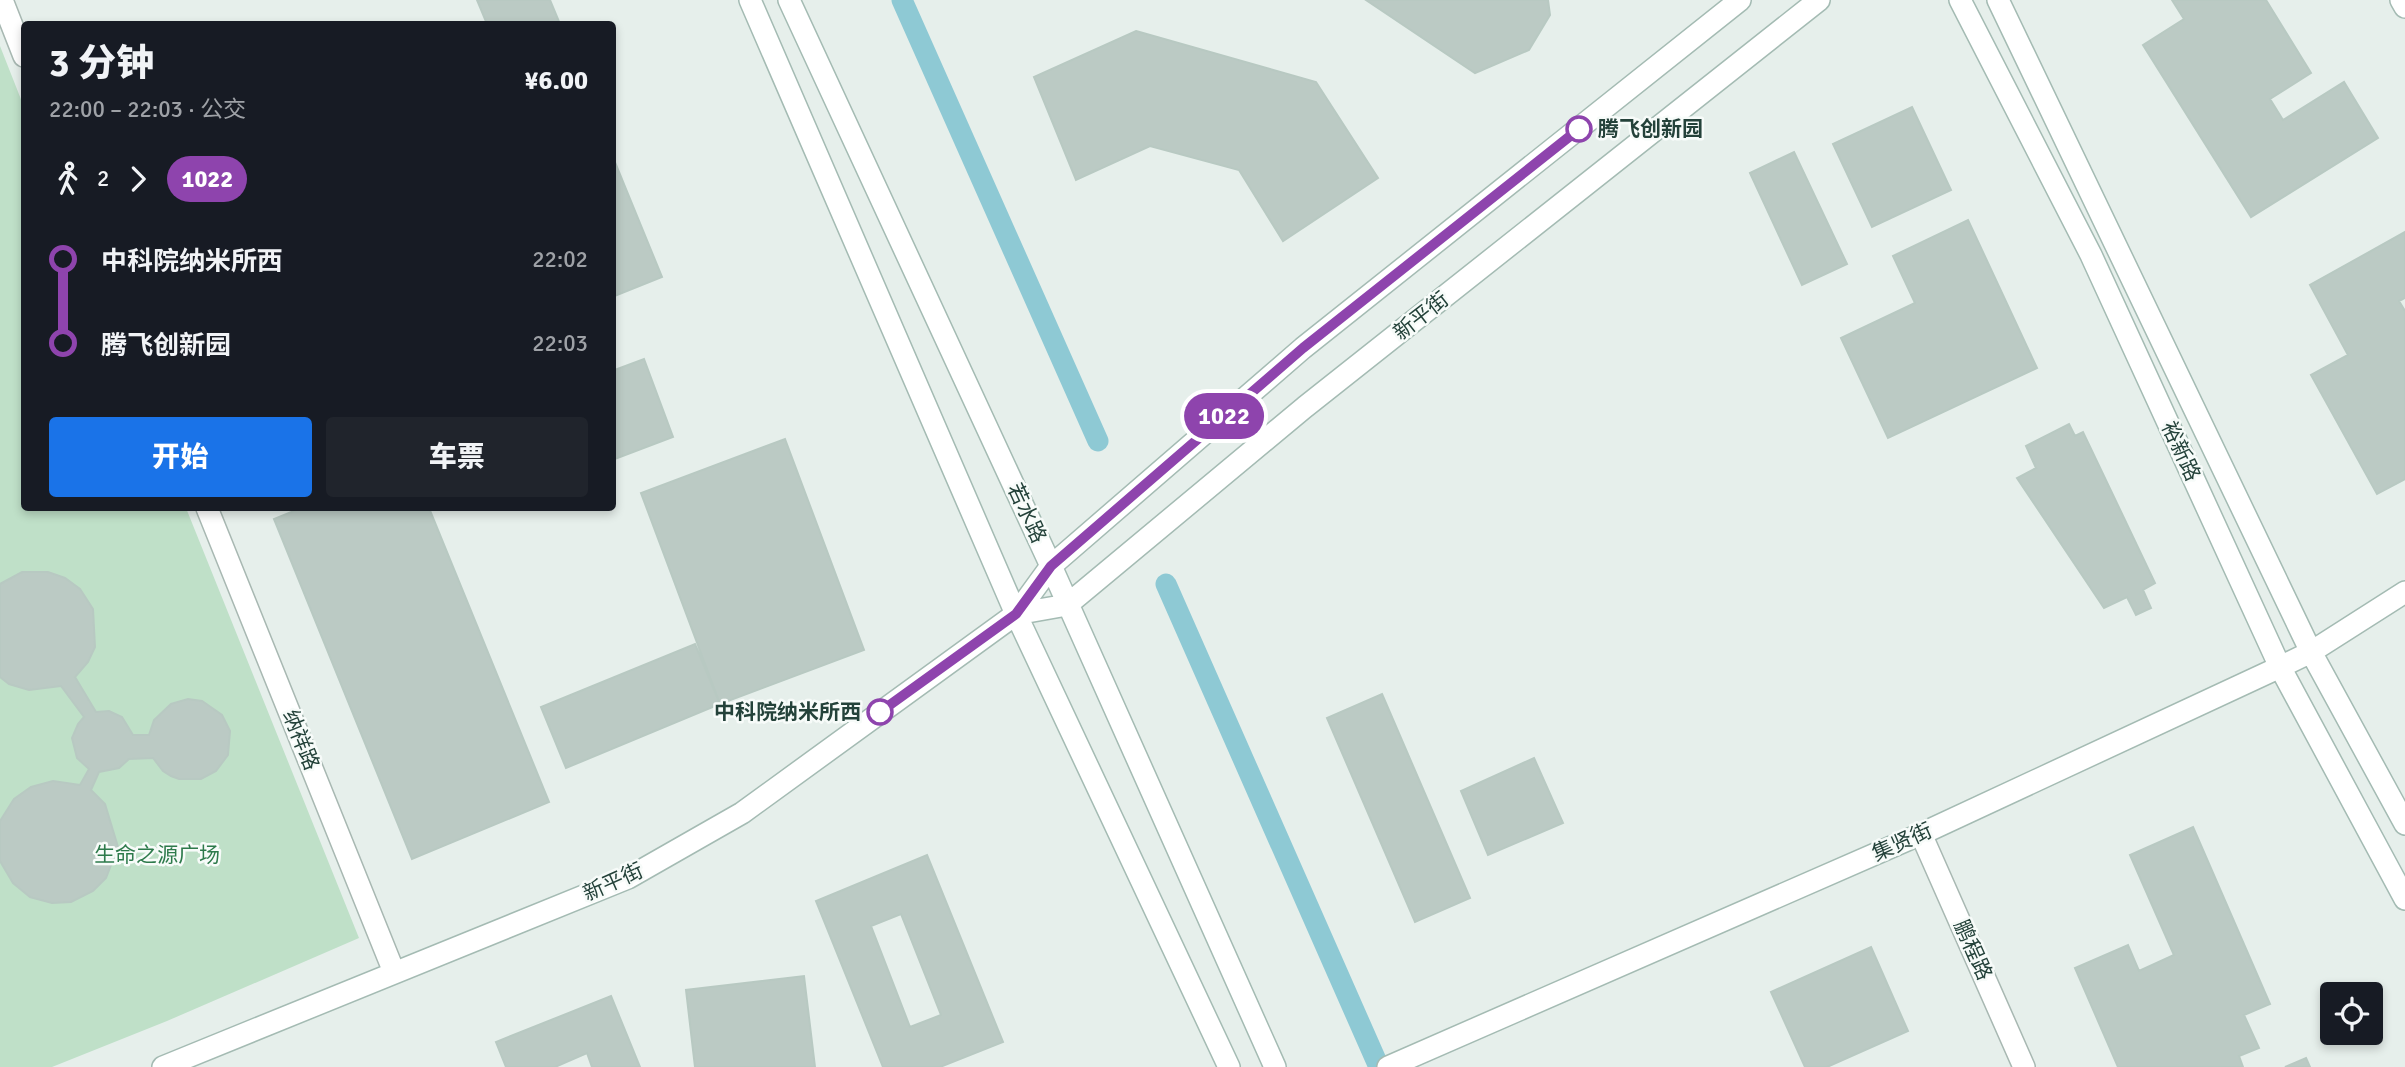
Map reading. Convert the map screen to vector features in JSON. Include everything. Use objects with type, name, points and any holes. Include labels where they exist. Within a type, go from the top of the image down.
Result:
[{"type":"main road","points":[[2,0],[21,48]]},
{"type":"main road","points":[[750,0],[1016,614],[1229,1067]]},
{"type":"main road","name":"若水路","points":[[789,0],[1051,566],[1275,1067]]},
{"type":"main road","name":"新平街","points":[[163,1067],[628,878],[742,813],[1016,614],[1051,566],[1303,348],[1740,0]]},
{"type":"main road","name":"新平街","points":[[1016,614],[1067,605],[1305,407],[1819,0]]},
{"type":"main road","name":"裕新路","points":[[1961,0],[2091,256],[2280,667],[2405,899]]},
{"type":"main road","name":"裕新路","points":[[1998,0],[2311,652],[2405,824]]},
{"type":"main road","points":[[2401,0],[2405,7]]},
{"type":"main road","name":"纳祥路","points":[[208,511],[394,972]]},
{"type":"main road","name":"集贤街","points":[[1388,1067],[1921,834],[2280,667],[2311,652],[2405,592]]},
{"type":"main road","name":"鹏程路","points":[[1921,834],[2024,1067]]},
{"type":"green space","name":"生命之源广场","points":[[0,46],[21,99],[21,511],[187,511],[359,938],[167,1021],[52,1067],[0,1067]]},
{"type":"building","points":[[477,0],[550,0],[559,21],[486,21]]},
{"type":"building","points":[[1366,0],[1548,0],[1550,15],[1529,50],[1475,73]]},
{"type":"building","points":[[2172,0],[2266,0],[2311,73],[2270,99],[2283,120],[2344,82],[2378,138],[2251,217],[2143,45],[2184,19]]},
{"type":"building","points":[[1136,31],[1316,82],[1378,178],[1283,241],[1239,170],[1150,146],[1076,180],[1034,77]]},
{"type":"building","points":[[1912,107],[1951,190],[1872,227],[1833,144]]},
{"type":"building","points":[[1794,152],[1847,264],[1802,285],[1750,173]]},
{"type":"building","points":[[616,165],[662,277],[616,295]]},
{"type":"building","points":[[1968,220],[2037,368],[1888,438],[1841,338],[1915,303],[1893,256]]},
{"type":"building","points":[[2405,232],[2405,298],[2399,301],[2405,311],[2405,479],[2377,494],[2311,375],[2348,355],[2310,285]]},
{"type":"building","points":[[644,359],[673,437],[616,458],[616,370]]},
{"type":"building","points":[[2069,424],[2075,436],[2083,432],[2155,583],[2143,590],[2151,608],[2136,615],[2127,597],[2104,608],[2017,478],[2036,468],[2026,446]]},
{"type":"building","points":[[785,439],[864,650],[720,704],[641,493]]},
{"type":"building","points":[[294,511],[430,511],[549,802],[412,859],[274,519]]},
{"type":"building","points":[[22,572],[48,572],[65,578],[80,589],[93,609],[95,647],[88,662],[75,677],[96,712],[109,711],[122,717],[133,735],[149,735],[154,720],[171,704],[188,699],[202,701],[222,715],[230,731],[228,755],[216,771],[201,779],[179,779],[171,776],[163,771],[153,758],[129,759],[119,768],[99,772],[91,790],[105,804],[118,847],[106,878],[93,891],[71,902],[52,903],[30,897],[13,883],[0,861],[0,821],[14,799],[31,787],[53,781],[80,785],[89,769],[77,758],[72,738],[84,717],[61,686],[29,690],[9,684],[0,677],[0,584]]},
{"type":"building","points":[[695,644],[720,704],[566,768],[541,707]]},
{"type":"building","points":[[1382,694],[1470,898],[1415,922],[1327,718]]},
{"type":"building","points":[[1534,758],[1563,823],[1488,855],[1461,791]]},
{"type":"building","points":[[2193,827],[2270,1004],[2244,1015],[2259,1048],[2239,1056],[2243,1067],[2118,1067],[2075,968],[2128,945],[2139,971],[2174,955],[2130,855]]},
{"type":"building","points":[[927,855],[1003,1042],[940,1067],[883,1067],[816,901]],"holes":[[[901,914],[941,1015],[910,1027],[871,926]]]},
{"type":"building","points":[[1871,947],[1908,1031],[1827,1067],[1805,1067],[1771,992]]},
{"type":"building","points":[[804,976],[815,1067],[695,1067],[686,990]]},
{"type":"building","points":[[611,996],[640,1067],[592,1067],[587,1053],[555,1067],[506,1067],[496,1042]]},
{"type":"building","points":[[2306,1058],[2310,1067],[2285,1067]]},
{"type":"waterway","points":[[902,0],[1098,441]]},
{"type":"waterway","points":[[1166,584],[1379,1067]]},
{"type":"bus line","name":"1022","points":[[880,712],[1016,614],[1051,566],[1303,348],[1579,129]]},
{"type":"place","name":"腾飞创新园","points":[[1579,129]]},
{"type":"place","name":"中科院纳米所西","points":[[880,712]]}]
